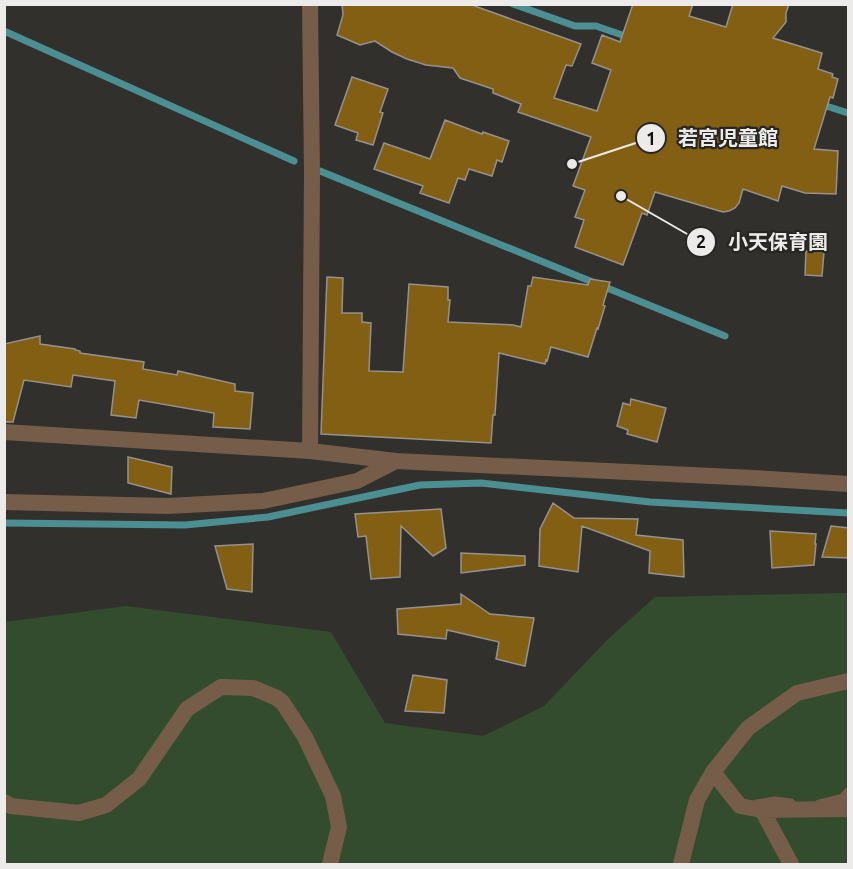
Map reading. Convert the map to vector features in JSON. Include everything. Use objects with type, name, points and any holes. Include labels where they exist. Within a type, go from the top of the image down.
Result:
[{"type":"street","points":[[310,4],[312,175],[310,451]]},
{"type":"street","points":[[4,432],[310,451],[396,461],[849,484]]},
{"type":"street","points":[[4,502],[167,507],[263,501],[357,481],[396,461]]},
{"type":"street","points":[[681,864],[697,800],[713,772],[748,728],[797,693],[849,681]]},
{"type":"street","points":[[4,802],[11,806],[79,813],[106,805],[139,778],[187,709],[221,687],[253,688],[283,703],[305,737],[333,796],[339,827],[330,864]]},
{"type":"street","points":[[713,772],[740,806],[762,810],[849,809]]},
{"type":"street","points":[[762,810],[791,864]]},
{"type":"lane","points":[[740,806],[775,801],[814,806],[843,798],[849,792]]},
{"type":"green space","points":[[848,593],[848,864],[5,864],[4,622],[126,606],[331,632],[385,723],[483,736],[544,706],[607,640],[655,597]]},
{"type":"building","points":[[342,4],[469,4],[581,44],[572,66],[566,65],[554,98],[597,111],[611,70],[592,63],[602,35],[620,42],[633,4],[693,4],[689,16],[726,27],[733,4],[789,4],[786,22],[773,38],[822,53],[818,69],[833,74],[832,77],[838,79],[814,149],[838,151],[836,194],[805,193],[782,186],[778,201],[743,189],[735,208],[723,212],[655,192],[647,215],[642,213],[623,265],[575,247],[584,220],[575,217],[585,190],[573,186],[591,137],[518,112],[521,104],[493,93],[493,89],[460,78],[453,68],[426,65],[407,59],[375,41],[360,45],[337,35],[343,15]]},
{"type":"building","points":[[352,77],[388,89],[373,145],[356,140],[358,133],[335,125]]},
{"type":"building","points":[[445,120],[509,141],[502,162],[497,160],[492,176],[469,169],[465,180],[458,178],[449,203],[420,193],[423,186],[374,169],[384,143],[430,159]]},
{"type":"building","points":[[806,251],[824,252],[822,276],[805,275]]},
{"type":"building","points":[[327,277],[343,278],[342,313],[362,313],[362,322],[371,323],[369,371],[403,372],[409,284],[448,287],[448,300],[450,300],[448,322],[521,327],[528,286],[531,286],[533,277],[588,285],[590,279],[610,282],[603,305],[605,306],[588,357],[551,347],[545,364],[499,353],[491,443],[321,434]]},
{"type":"building","points":[[40,336],[40,344],[75,349],[80,353],[144,362],[143,369],[177,375],[178,371],[235,384],[235,391],[253,393],[250,429],[213,427],[214,413],[139,400],[136,418],[111,415],[115,381],[73,375],[71,387],[24,380],[13,422],[4,422],[4,344]]},
{"type":"building","points":[[631,399],[666,408],[657,442],[627,434],[628,430],[617,426],[623,403],[630,405]]},
{"type":"building","points":[[128,457],[172,467],[171,494],[128,483]]},
{"type":"building","points":[[553,503],[574,518],[638,519],[636,535],[683,540],[684,577],[649,573],[650,551],[582,526],[578,572],[539,566],[540,529]]},
{"type":"building","points":[[441,509],[446,548],[433,556],[401,526],[400,577],[371,579],[366,536],[358,537],[355,514]]},
{"type":"building","points":[[831,526],[849,528],[849,558],[822,557]]},
{"type":"building","points":[[770,531],[816,534],[814,565],[772,568]]},
{"type":"building","points":[[253,544],[252,592],[227,589],[215,546]]},
{"type":"building","points":[[461,553],[525,556],[525,565],[461,573]]},
{"type":"building","points":[[461,594],[490,614],[534,618],[525,666],[496,659],[499,642],[447,630],[446,639],[398,634],[397,609],[461,604]]},
{"type":"building","points":[[413,675],[447,680],[444,713],[405,711]]},
{"type":"waterway","points":[[513,4],[575,26],[596,26],[631,38]]},
{"type":"waterway","points":[[4,31],[294,161]]},
{"type":"waterway","points":[[820,104],[848,113]]},
{"type":"waterway","points":[[320,171],[725,336]]},
{"type":"waterway","points":[[4,523],[185,525],[268,517],[420,485],[481,483],[650,502],[848,513]]},
{"type":"place","name":"若宮児童館","points":[[572,164]]},
{"type":"place","name":"小天保育園","points":[[621,196]]}]
